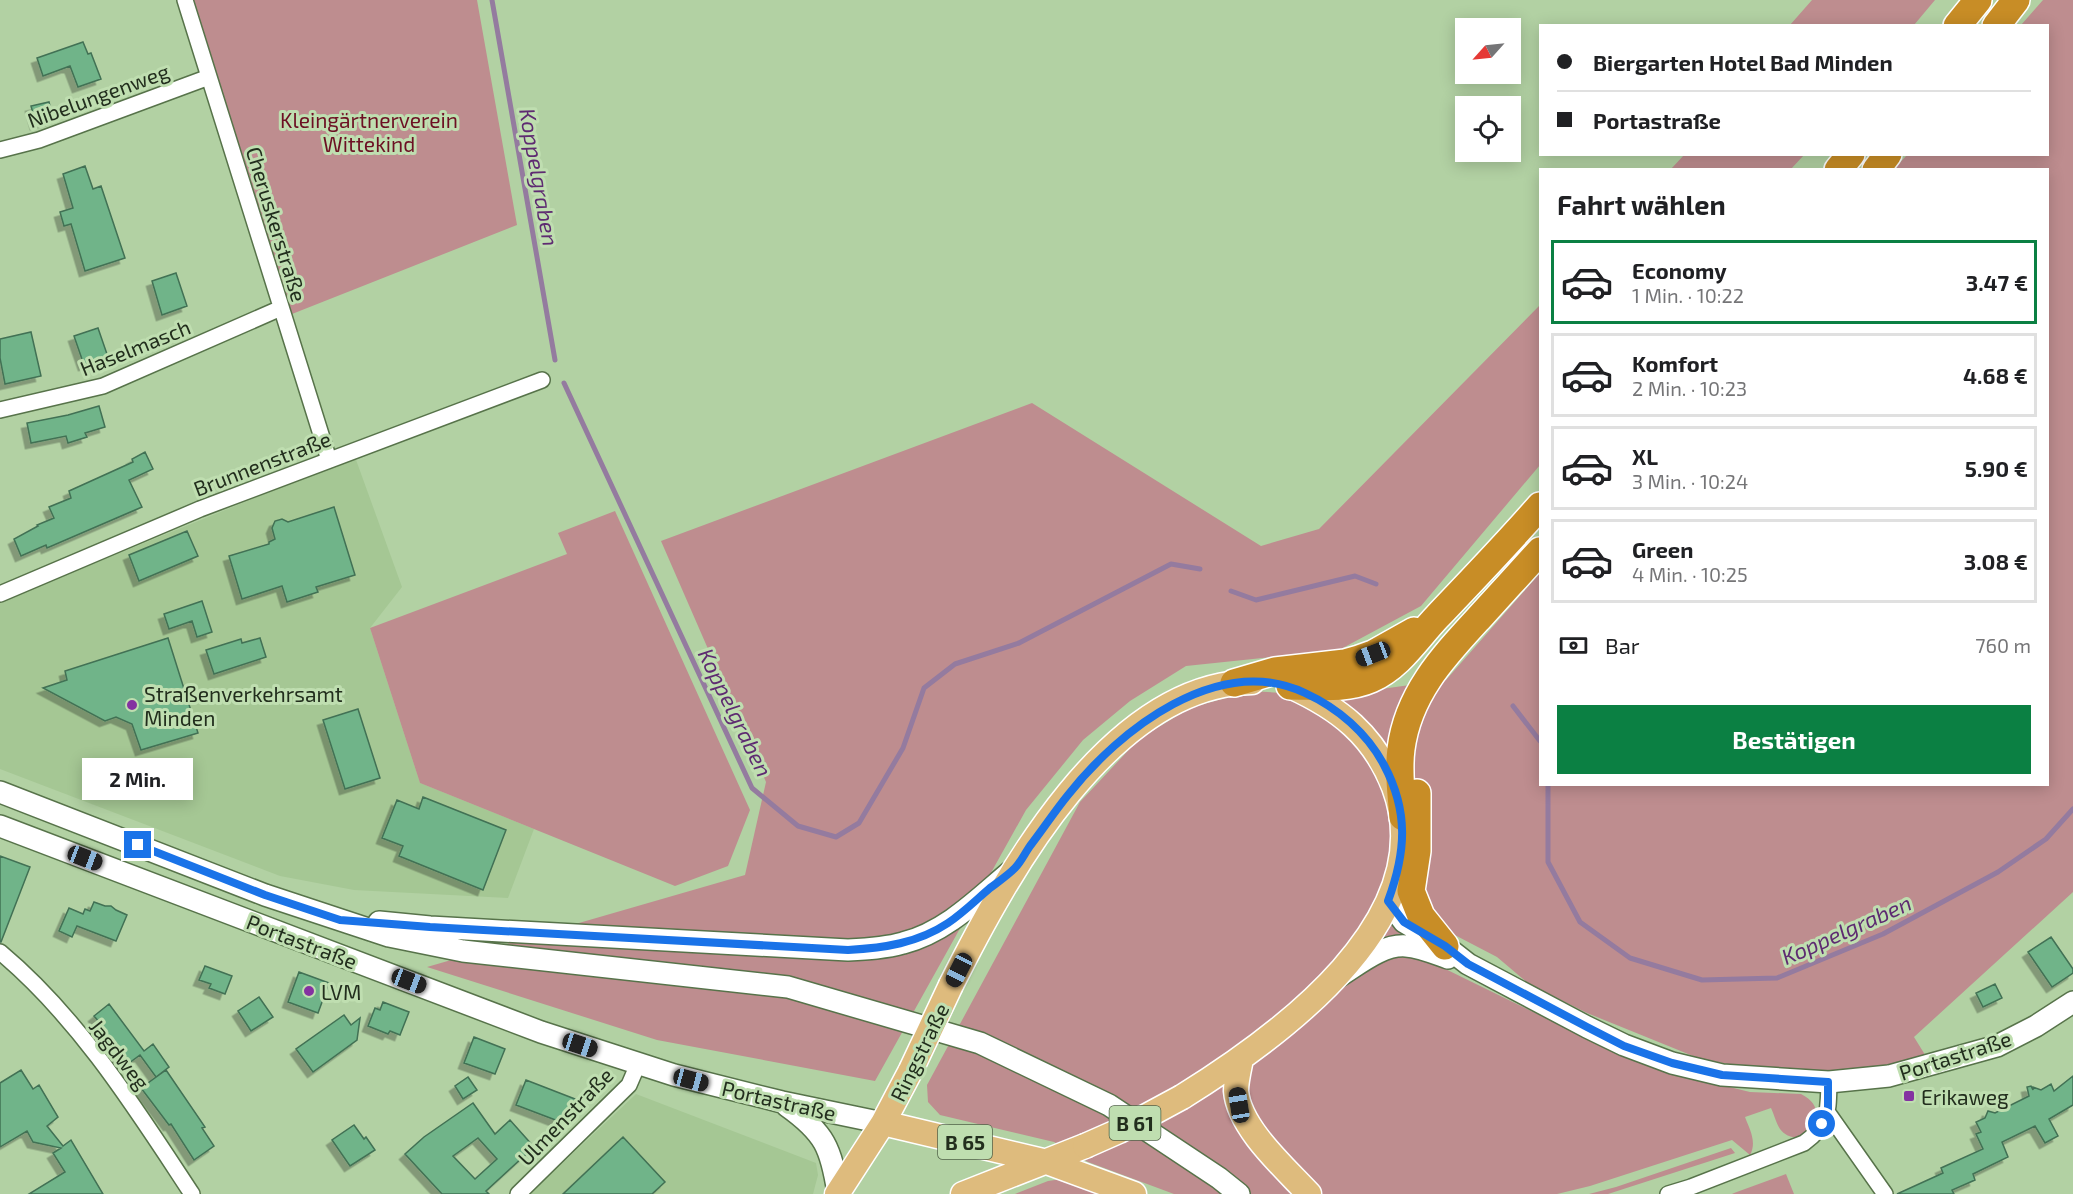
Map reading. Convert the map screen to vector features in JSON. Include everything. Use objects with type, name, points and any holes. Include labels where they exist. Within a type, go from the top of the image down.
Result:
[{"type":"highway","points":[[1960,24],[1978,0]]},
{"type":"highway","points":[[1998,24],[2016,0]]},
{"type":"highway","points":[[1840,168],[1849,156]]},
{"type":"highway","name":"B 61","points":[[1290,686],[1352,684],[1370,679],[1386,670],[1409,651],[1435,618],[1539,507]]},
{"type":"highway","name":"B 61","points":[[1402,817],[1401,748],[1410,711],[1417,695],[1444,656],[1539,552]]},
{"type":"highway","points":[[1234,683],[1275,671],[1345,663],[1359,659],[1373,654],[1435,618]]},
{"type":"highway","points":[[1417,695],[1418,835],[1411,891],[1421,916],[1445,946]]},
{"type":"main road","name":"Ringstraße","points":[[838,1193],[883,1124],[994,901],[1021,860],[1088,772],[1129,732],[1173,704],[1211,688],[1234,683],[1275,683],[1290,686],[1312,696],[1339,713],[1358,729],[1378,753],[1390,776],[1402,817]]},
{"type":"main road","name":"Portastraße","points":[[0,792],[265,895],[340,920]]},
{"type":"main road","name":"B 61","points":[[963,1194],[1119,1131],[1182,1097],[1251,1051],[1312,1001],[1335,978],[1369,936],[1388,901],[1400,862],[1402,817]]},
{"type":"main road","name":"Portastraße","points":[[0,826],[541,1032],[638,1064],[782,1102],[883,1124]]},
{"type":"main road","points":[[340,920],[825,949],[870,949],[904,943],[928,935],[948,923],[1021,860]]},
{"type":"main road","name":"Portastraße","points":[[1388,901],[1404,922],[1445,946],[1468,964],[1587,1027],[1624,1046],[1672,1063],[1722,1075],[1828,1082],[1889,1076],[1997,1046],[2036,1026],[2073,1002]]},
{"type":"main road","points":[[340,920],[389,936],[463,951],[788,987],[981,1043],[1109,1105],[1239,1194]]},
{"type":"main road","name":"Portastraße","points":[[1335,978],[1384,950],[1395,947],[1419,949],[1468,964]]},
{"type":"main road","points":[[1251,1051],[1236,1090],[1239,1105],[1260,1140],[1309,1194]]},
{"type":"main road","points":[[782,1102],[807,1120],[828,1146],[838,1193]]},
{"type":"main road","name":"B 65","points":[[883,1124],[1047,1162],[1134,1194]]},
{"type":"street","name":"Cheruskerstraße","points":[[185,0],[329,460]]},
{"type":"street","name":"Nibelungenweg","points":[[0,150],[39,141],[209,77]]},
{"type":"street","name":"Haselmasch","points":[[0,410],[103,386],[280,308]]},
{"type":"street","name":"Brunnenstraße","points":[[0,594],[200,509],[542,380]]},
{"type":"street","name":"Jagdweg","points":[[0,952],[71,1024],[136,1110],[192,1194]]},
{"type":"street","name":"Ulmenstraße","points":[[518,1194],[629,1084],[638,1064]]},
{"type":"street","points":[[1668,1194],[1804,1143],[1816,1135],[1828,1113],[1828,1082]]},
{"type":"street","points":[[1828,1113],[1885,1194]]},
{"type":"shaded area","points":[[355,457],[402,587],[370,628],[420,783],[534,829],[508,898],[354,890],[280,876],[0,769],[0,602]]},
{"type":"shaded area","points":[[636,1094],[816,1163],[818,1175],[813,1194],[530,1194]]},
{"type":"green space","name":"Kleingärtnerverein Wittekind","points":[[190,0],[477,0],[517,225],[292,314]]},
{"type":"green space","points":[[1812,0],[1935,0],[1915,24],[1791,24]]},
{"type":"green space","points":[[2043,0],[2073,0],[2073,892],[1914,1037],[1927,1058],[1845,1072],[1768,1072],[1698,1058],[1587,1013],[1529,984],[1497,957],[1449,932],[1423,958],[1615,1052],[1668,1072],[1750,1092],[1801,1094],[1812,1102],[1816,1111],[1816,1120],[1812,1128],[1797,1137],[1788,1136],[1780,1129],[1771,1108],[1745,1117],[1753,1141],[1750,1155],[1732,1140],[1590,1186],[1557,1194],[1174,1194],[1088,1162],[1054,1142],[940,1115],[928,1102],[927,1085],[1080,802],[1139,739],[1190,708],[1250,691],[1331,696],[1446,680],[1539,574],[1539,786],[2049,786],[2049,168],[1895,168],[1906,156],[2049,156],[2049,24],[2022,24]]},
{"type":"green space","points":[[1683,156],[1803,156],[1792,168],[1672,168]]},
{"type":"green space","points":[[1539,306],[1539,466],[1421,606],[1339,650],[1186,666],[1130,701],[1083,740],[1026,810],[875,1081],[657,1040],[427,967],[745,875],[766,782],[661,541],[1032,403],[1261,546],[1319,529]]},
{"type":"green space","points":[[615,511],[750,810],[728,866],[675,886],[420,783],[370,628],[567,554],[558,533]]},
{"type":"green space","points":[[1731,1148],[1735,1153],[1608,1194],[1589,1194],[1616,1187]]},
{"type":"green space","points":[[1786,1174],[1794,1194],[1732,1194],[1734,1193]]},
{"type":"green space","points":[[1062,1179],[1114,1194],[1015,1194],[1048,1181]]},
{"type":"building","points":[[83,42],[88,54],[91,53],[101,79],[78,87],[70,66],[43,76],[37,58]]},
{"type":"building","points":[[49,102],[53,119],[36,124],[31,106]]},
{"type":"building","points":[[85,166],[93,189],[101,186],[125,258],[85,271],[71,224],[64,226],[60,212],[73,208],[63,174]]},
{"type":"building","points":[[176,273],[187,306],[162,315],[152,281]]},
{"type":"building","points":[[98,328],[108,357],[84,365],[74,336]]},
{"type":"building","points":[[31,332],[41,376],[5,384],[0,358],[0,339]]},
{"type":"building","points":[[99,406],[105,427],[85,433],[87,437],[68,443],[66,436],[31,443],[27,423]]},
{"type":"building","points":[[145,452],[153,469],[129,480],[142,507],[47,548],[46,545],[21,556],[14,539],[54,518],[49,507],[71,498],[69,491],[133,462],[132,459]]},
{"type":"building","points":[[334,507],[355,575],[316,587],[318,592],[287,602],[282,586],[242,599],[229,556],[269,544],[275,539],[272,528],[275,521],[282,519],[288,522]]},
{"type":"building","points":[[187,531],[198,556],[139,581],[129,555]]},
{"type":"building","points":[[202,601],[212,632],[197,637],[192,621],[169,629],[164,614]]},
{"type":"building","name":"Straßenverkehrsamt Minden","points":[[168,638],[198,733],[141,750],[132,724],[116,717],[105,721],[43,688],[67,680],[65,671]]},
{"type":"building","points":[[260,638],[266,657],[214,674],[206,650],[241,639],[242,643]]},
{"type":"building","points":[[358,709],[380,778],[345,789],[323,720]]},
{"type":"building","points":[[423,797],[506,830],[483,890],[399,856],[403,846],[382,838],[397,800],[419,809]]},
{"type":"building","points":[[0,856],[30,867],[1,942],[0,942]]},
{"type":"building","points":[[94,902],[111,906],[127,915],[116,941],[77,926],[72,937],[59,931],[69,908],[83,914],[85,909],[90,911]]},
{"type":"building","points":[[2051,937],[2073,969],[2073,973],[2052,987],[2028,952]]},
{"type":"building","points":[[205,966],[232,976],[225,994],[209,988],[211,984],[199,980]]},
{"type":"building","name":"LVM","points":[[299,972],[329,983],[318,1013],[288,1002]]},
{"type":"building","points":[[1995,984],[2002,998],[1983,1007],[1976,993]]},
{"type":"building","points":[[259,997],[273,1017],[251,1031],[238,1011]]},
{"type":"building","points":[[383,1002],[409,1012],[400,1035],[390,1031],[388,1034],[368,1026],[375,1008],[380,1010]]},
{"type":"building","points":[[109,1004],[144,1051],[153,1044],[169,1067],[156,1077],[140,1055],[125,1066],[96,1027],[100,1023],[94,1016]]},
{"type":"building","points":[[344,1015],[351,1025],[360,1018],[357,1040],[313,1072],[296,1049]]},
{"type":"building","points":[[474,1037],[505,1049],[495,1074],[464,1063]]},
{"type":"building","points":[[21,1070],[33,1089],[39,1085],[58,1117],[47,1126],[63,1146],[71,1140],[103,1194],[29,1194],[65,1172],[53,1153],[61,1148],[33,1142],[27,1131],[0,1147],[0,1083]]},
{"type":"building","points":[[166,1070],[205,1127],[202,1128],[214,1146],[194,1160],[171,1124],[169,1125],[141,1088]]},
{"type":"building","points":[[2073,1076],[2073,1105],[2049,1119],[2058,1136],[2045,1143],[2035,1126],[2002,1142],[2008,1157],[1973,1174],[1975,1180],[1952,1190],[1954,1194],[1897,1194],[1943,1173],[1941,1168],[1983,1149],[1976,1134],[1981,1132],[1976,1122],[1985,1118],[1988,1111],[1995,1113],[2029,1096],[2027,1087],[2031,1086],[2033,1090],[2033,1087],[2041,1090],[2051,1084],[2054,1091]]},
{"type":"building","points":[[468,1077],[477,1090],[463,1099],[455,1086]]},
{"type":"building","points":[[526,1080],[575,1099],[566,1124],[516,1105]]},
{"type":"building","points":[[473,1103],[495,1134],[510,1120],[534,1147],[486,1191],[489,1194],[442,1194],[405,1154],[424,1137]],"holes":[[[478,1138],[497,1159],[475,1179],[453,1156]]]},
{"type":"building","points":[[354,1125],[375,1150],[350,1166],[332,1140]]},
{"type":"building","points":[[623,1137],[665,1182],[652,1194],[563,1194]]},
{"type":"waterway","name":"Koppelgraben","points":[[492,0],[555,360]]},
{"type":"waterway","name":"Koppelgraben","points":[[564,383],[752,788],[798,826],[836,837],[859,823],[903,748],[924,688],[955,664],[1019,643],[1171,564],[1200,569]]},
{"type":"waterway","name":"Koppelgraben","points":[[1231,591],[1256,600],[1355,576],[1376,584]]},
{"type":"waterway","name":"Koppelgraben","points":[[1513,706],[1539,740]]},
{"type":"waterway","name":"Koppelgraben","points":[[1548,786],[1548,862],[1580,922],[1630,958],[1702,980],[1777,978],[1883,934],[1998,872],[2046,839],[2073,809]]},
{"type":"place","name":"Straßenverkehrsamt Minden","points":[[132,705]]},
{"type":"place","name":"LVM","points":[[309,991]]},
{"type":"place","name":"Erikaweg","points":[[1909,1096]]},
{"type":"route","points":[[138,845],[265,895],[340,920],[848,950],[880,948],[928,935],[948,923],[1015,868],[1069,793],[1107,752],[1129,732],[1152,716],[1183,699],[1211,688],[1234,683],[1275,683],[1290,686],[1312,696],[1339,713],[1358,729],[1378,753],[1390,776],[1402,817],[1400,862],[1388,901],[1404,922],[1445,946],[1468,964],[1624,1046],[1672,1063],[1722,1075],[1828,1082],[1828,1113],[1822,1124]]}]
